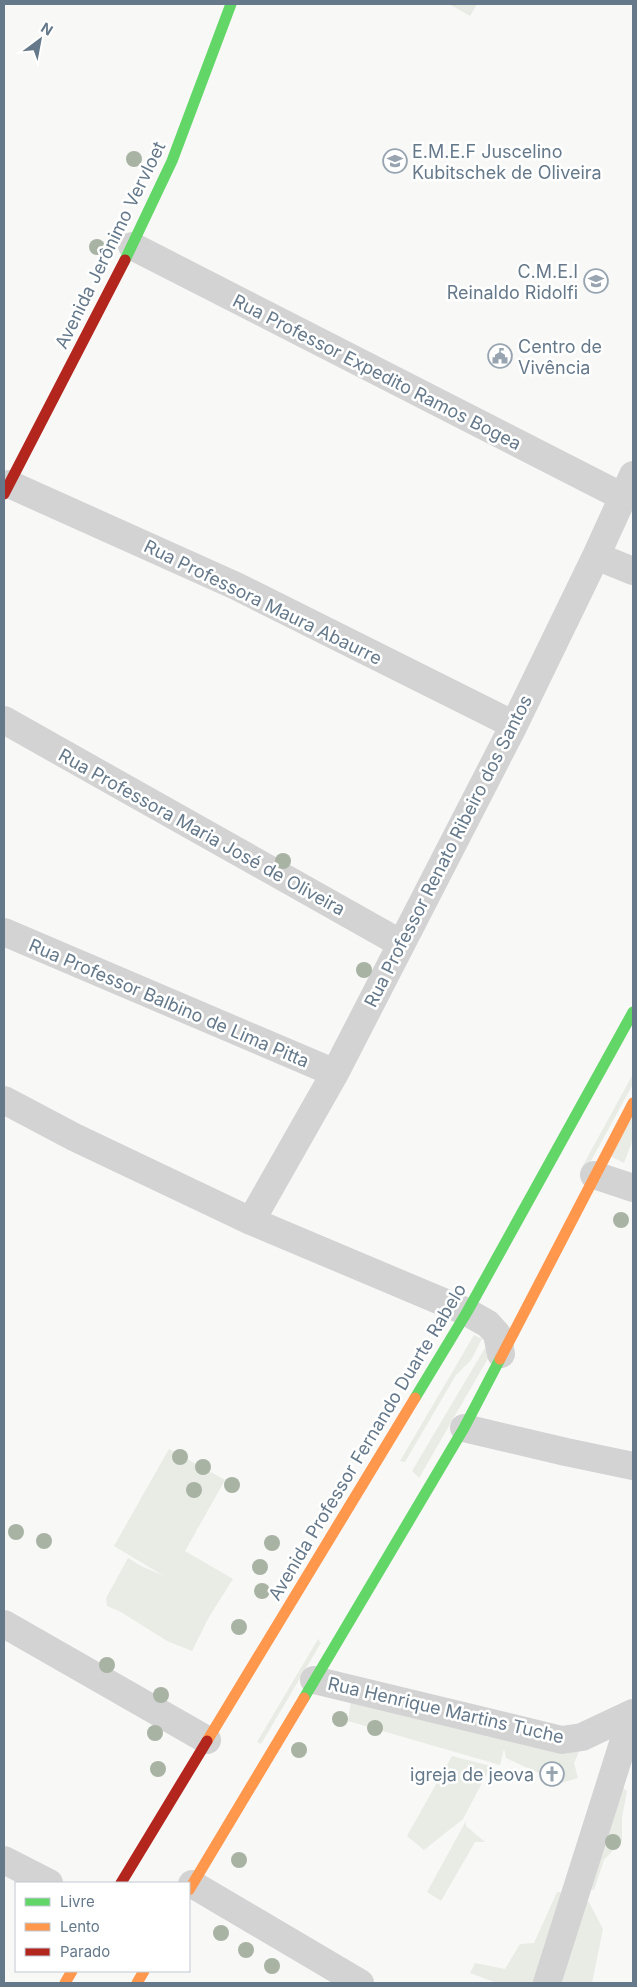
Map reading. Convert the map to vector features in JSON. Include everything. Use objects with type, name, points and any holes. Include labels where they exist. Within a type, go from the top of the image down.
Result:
[{"type":"street","name":"Avenida Jerônimo Vervloet","points":[[6,489],[132,246],[172,161],[230,4]]},
{"type":"street","name":"Rua Professor Expedito Ramos Bogea","points":[[132,246],[628,486]]},
{"type":"street","name":"Rua Professor Renato Ribeiro dos Santos","points":[[251,1221],[335,1073],[400,943],[514,725],[628,486]]},
{"type":"street","name":"Rua Professora Maura Abaurre","points":[[6,489],[236,586],[514,725]]},
{"type":"street","points":[[596,556],[633,571]]},
{"type":"street","name":"Rua Professora Maria José de Oliveira","points":[[4,720],[400,943]]},
{"type":"street","name":"Rua Professor Balbino de Lima Pitta","points":[[4,932],[335,1073]]},
{"type":"street","name":"Avenida Professor Fernando Duarte Rabelo","points":[[122,1882],[467,1312],[633,1012]]},
{"type":"street","points":[[4,1100],[74,1138],[251,1221],[467,1312],[488,1324],[497,1334],[501,1354]]},
{"type":"street","points":[[360,1983],[190,1887],[464,1428],[633,1103]]},
{"type":"street","points":[[594,1175],[633,1188]]},
{"type":"street","points":[[464,1428],[633,1466]]},
{"type":"street","points":[[4,1624],[207,1740]]},
{"type":"street","name":"Rua Henrique Martins Tuche","points":[[314,1680],[562,1740],[582,1737],[632,1714]]},
{"type":"street","points":[[547,1983],[632,1714]]},
{"type":"street","points":[[4,1860],[47,1882]]},
{"type":"street","points":[[65,1983],[71,1972]]},
{"type":"street","points":[[137,1983],[143,1972]]},
{"type":"shaded area","points":[[449,4],[477,4],[470,16]]},
{"type":"shaded area","points":[[633,1074],[633,1084],[586,1170],[581,1169]]},
{"type":"shaded area","points":[[633,1110],[633,1139],[624,1163],[608,1155]]},
{"type":"shaded area","points":[[474,1335],[482,1339],[471,1360],[456,1375],[405,1462],[400,1461]]},
{"type":"shaded area","points":[[485,1348],[494,1348],[419,1478],[412,1471]]},
{"type":"shaded area","points":[[169,1449],[225,1480],[185,1551],[233,1579],[209,1617],[192,1651],[167,1641],[121,1612],[107,1606],[106,1598],[128,1558],[164,1576],[114,1546]]},
{"type":"shaded area","points":[[318,1639],[321,1643],[261,1744],[257,1742]]},
{"type":"shaded area","points":[[351,1700],[580,1749],[574,1763],[578,1778],[561,1783],[506,1758],[504,1749],[500,1765],[348,1721]]},
{"type":"shaded area","points":[[452,1756],[491,1766],[463,1819],[424,1850],[407,1836]]},
{"type":"shaded area","points":[[604,1774],[627,1791],[622,1818],[622,1841],[604,1860],[594,1890],[574,1882]]},
{"type":"shaded area","points":[[466,1821],[466,1826],[485,1842],[475,1842],[441,1901],[427,1892]]},
{"type":"shaded area","points":[[583,1891],[603,1929],[592,1983],[497,1983],[470,1973],[475,1963],[505,1969],[520,1944],[534,1943],[557,1892]]},
{"type":"traffic: fast","points":[[125,260],[172,161],[231,4]]},
{"type":"traffic: fast","points":[[415,1398],[467,1312],[633,1012]]},
{"type":"traffic: fast","points":[[304,1698],[464,1428],[500,1359]]},
{"type":"traffic: slow","points":[[500,1359],[633,1103]]},
{"type":"traffic: slow","points":[[207,1741],[415,1398]]},
{"type":"traffic: slow","points":[[190,1888],[304,1698]]},
{"type":"traffic: slow","points":[[65,1983],[71,1972]]},
{"type":"traffic: slow","points":[[137,1983],[143,1972]]},
{"type":"traffic: jam","points":[[4,494],[125,260]]},
{"type":"traffic: jam","points":[[122,1882],[207,1741]]},
{"type":"place","name":"E.M.E.F Juscelino Kubitschek de Oliveira","points":[[395,161]]},
{"type":"place","name":"C.M.E.I Reinaldo Ridolfi","points":[[596,281]]},
{"type":"place","name":"Centro de Vivência","points":[[500,356]]},
{"type":"place","name":"igreja de jeova","points":[[552,1774]]}]
